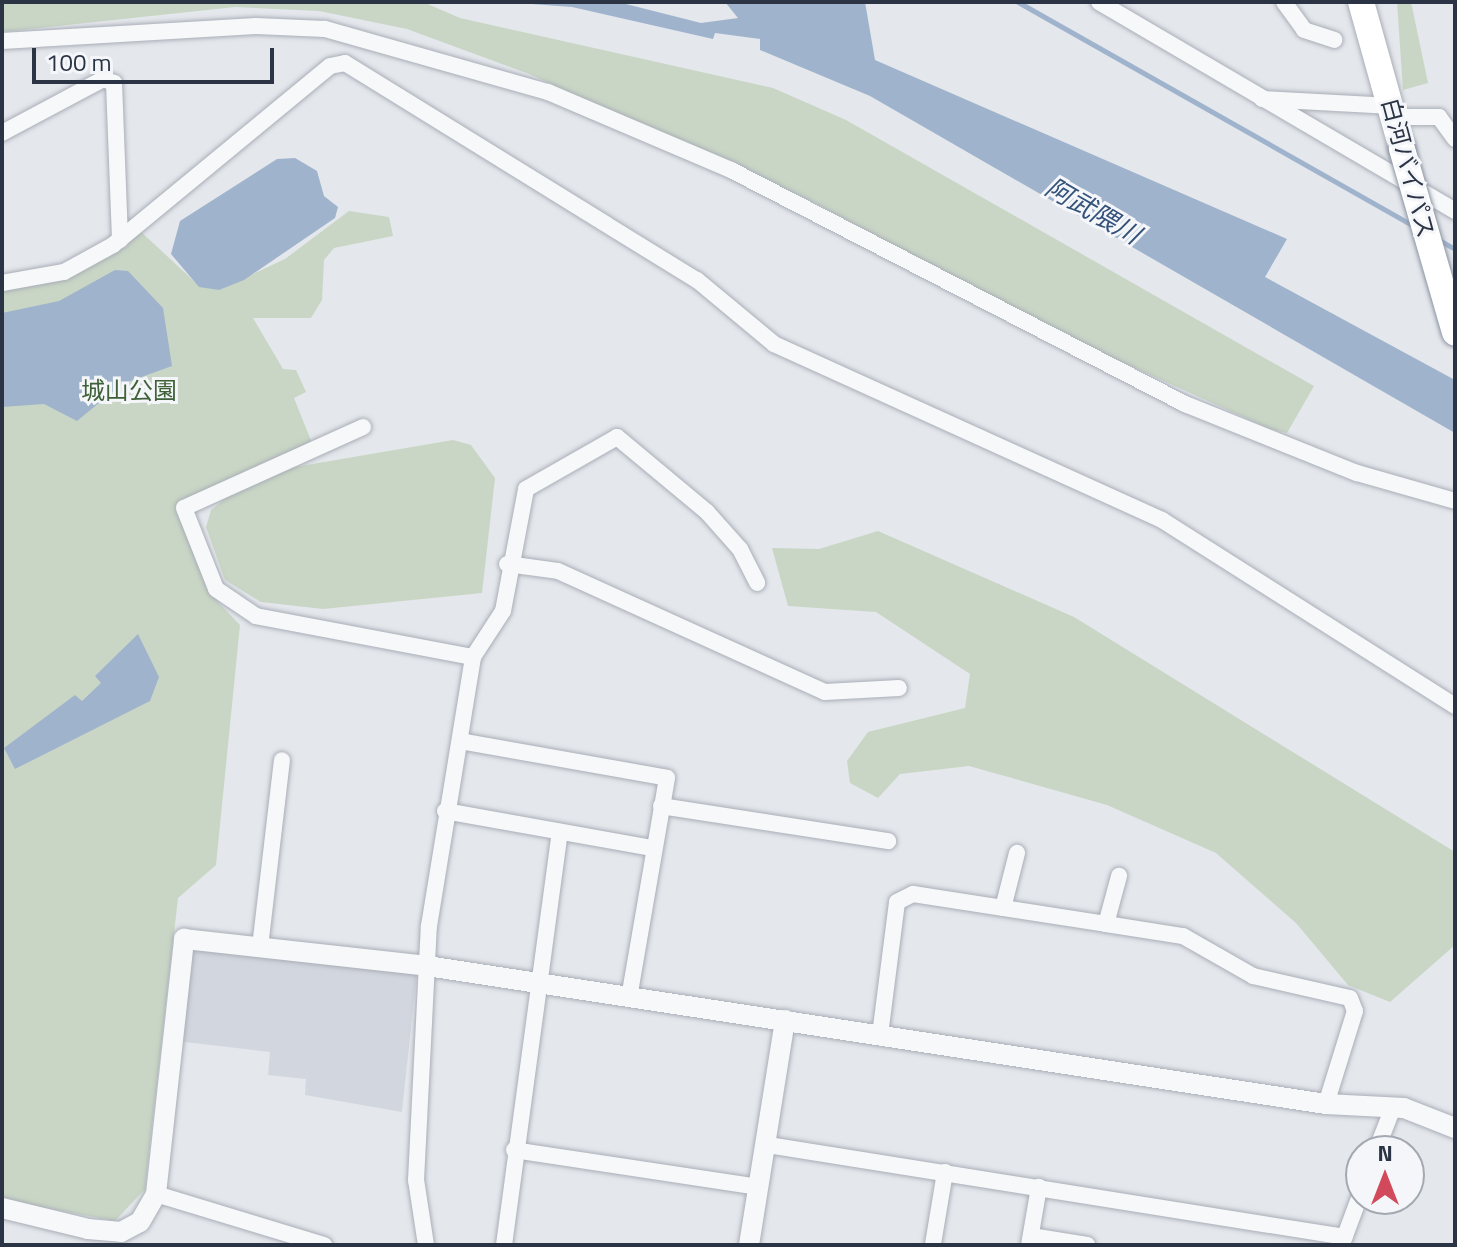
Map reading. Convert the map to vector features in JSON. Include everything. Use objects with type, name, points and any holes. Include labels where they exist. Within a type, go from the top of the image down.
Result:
[{"type":"highway","name":"白河バイパス","points":[[1361,2],[1455,333]]},
{"type":"street","points":[[1099,2],[1257,99],[1455,211]]},
{"type":"street","points":[[1284,2],[1304,30],[1334,40]]},
{"type":"street","points":[[2,41],[256,26],[325,29],[548,92],[745,176],[1185,404],[1357,473],[1451,500],[1455,518]]},
{"type":"street","points":[[2,283],[64,272],[120,240],[330,66],[345,63],[697,280],[774,344],[1162,520],[1455,706]]},
{"type":"street","points":[[2,133],[103,79],[114,83],[120,240]]},
{"type":"street","points":[[1257,99],[1439,117],[1455,139]]},
{"type":"street","points":[[363,427],[184,508],[216,589],[256,616],[473,657]]},
{"type":"street","points":[[426,1245],[416,1180],[427,966],[445,811],[473,657],[503,611],[507,564],[526,489],[617,437],[707,512],[757,583]]},
{"type":"street","points":[[507,564],[558,571],[825,692],[899,688]]},
{"type":"street","points":[[460,741],[667,778],[629,997]]},
{"type":"street","points":[[260,947],[282,760]]},
{"type":"street","points":[[661,806],[888,841]]},
{"type":"street","points":[[445,811],[653,848]]},
{"type":"street","points":[[504,1245],[514,1150],[560,832]]},
{"type":"street","points":[[1003,908],[1017,853]]},
{"type":"street","points":[[1106,924],[1119,876]]},
{"type":"street","points":[[880,1035],[897,902],[913,894],[1183,936],[1253,976],[1350,998],[1355,1011],[1326,1104]]},
{"type":"street","points":[[2,1208],[121,1232],[140,1222],[156,1194],[184,939],[427,966],[537,982],[1326,1104],[1392,1110],[1455,1128]]},
{"type":"street","points":[[749,1245],[768,1145],[785,1020]]},
{"type":"street","points":[[1382,1135],[1392,1110]]},
{"type":"street","points":[[768,1145],[1039,1187],[1343,1241],[1353,1215]]},
{"type":"street","points":[[514,1150],[759,1187]]},
{"type":"street","points":[[933,1244],[945,1172]]},
{"type":"street","points":[[1039,1187],[1030,1240],[1087,1245]]},
{"type":"street","points":[[156,1194],[324,1245]]},
{"type":"shaded area","points":[[188,943],[417,971],[402,1112],[305,1095],[306,1079],[268,1075],[270,1052],[176,1041]]},
{"type":"green space","points":[[2,2],[423,2],[460,18],[773,88],[846,120],[1314,386],[1287,433],[1270,429],[1071,339],[809,200],[529,74],[407,29],[319,11],[235,7],[2,32]]},
{"type":"green space","points":[[1397,2],[1411,2],[1428,83],[1403,90]]},
{"type":"green space","name":"城山公園","points":[[349,211],[389,217],[393,236],[334,248],[324,260],[322,300],[311,318],[253,318],[283,369],[296,370],[306,392],[294,398],[314,448],[179,508],[218,602],[240,625],[216,865],[178,898],[145,1189],[115,1221],[2,1200],[2,289],[39,284],[139,230],[195,282],[219,290],[285,259]]},
{"type":"green space","points":[[453,440],[471,445],[495,478],[482,593],[323,609],[261,602],[225,580],[206,527],[211,510],[228,496],[289,468]]},
{"type":"green space","points":[[878,531],[1074,617],[1455,852],[1455,945],[1390,1002],[1348,985],[1296,923],[1216,853],[1107,805],[969,766],[900,774],[878,798],[850,783],[847,761],[868,732],[965,708],[970,674],[876,612],[788,606],[772,548],[819,549]]},
{"type":"water","name":"阿武隈川","points":[[503,2],[618,2],[701,23],[738,18],[725,2],[865,2],[875,60],[1287,239],[1265,277],[1455,380],[1455,433],[870,96],[760,50],[760,39],[715,33],[713,39],[572,7]]},
{"type":"water","points":[[295,158],[317,171],[324,196],[338,207],[335,218],[244,280],[219,290],[199,287],[171,254],[180,221],[277,159]]},
{"type":"water","points":[[115,270],[128,271],[163,308],[172,366],[122,384],[77,421],[44,404],[2,407],[2,313],[59,301]]},
{"type":"water","points":[[138,634],[159,677],[150,701],[15,769],[4,748],[75,695],[82,701],[101,683],[95,676]]},
{"type":"waterway","points":[[1018,2],[1414,226]]},
{"type":"waterway","points":[[1437,239],[1455,249]]}]
